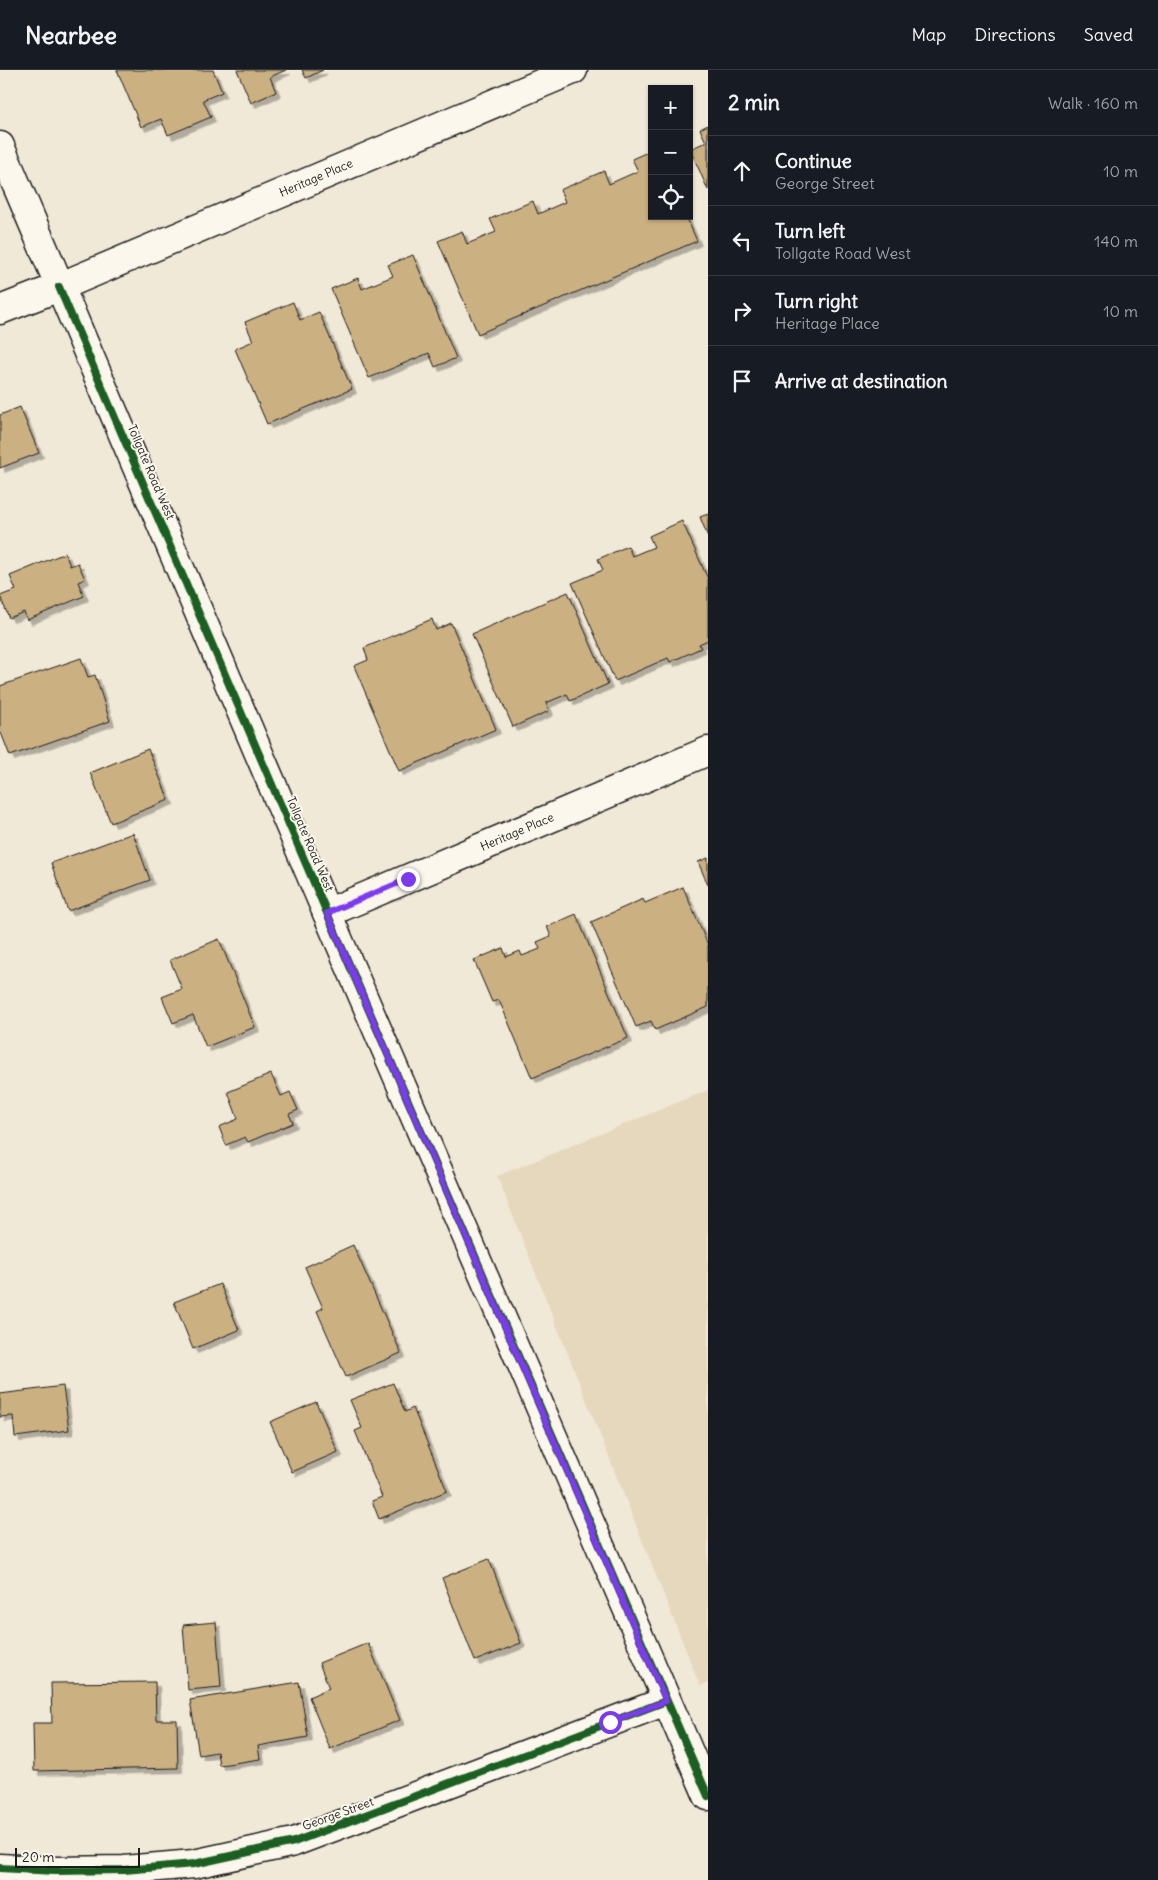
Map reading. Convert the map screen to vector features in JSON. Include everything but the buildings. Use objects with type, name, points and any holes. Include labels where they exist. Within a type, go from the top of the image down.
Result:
[{"type":"street","name":"Heritage Place","points":[[0,310],[59,287],[573,70]]},
{"type":"street","name":"Tollgate Road West","points":[[0,146],[327,913],[708,1796]]},
{"type":"street","name":"Heritage Place","points":[[327,913],[708,751]]},
{"type":"street","name":"George Street","points":[[0,1868],[65,1871],[124,1870],[194,1864],[294,1842],[666,1701]]},
{"type":"shaded area","points":[[708,1090],[708,1683],[700,1686],[497,1176]]},
{"type":"cycle path","points":[[59,287],[708,1796]]},
{"type":"cycle path","points":[[0,1868],[55,1871],[124,1870],[194,1864],[294,1842],[666,1701]]},
{"type":"route","points":[[408,879],[327,913],[666,1701],[610,1722]]}]
